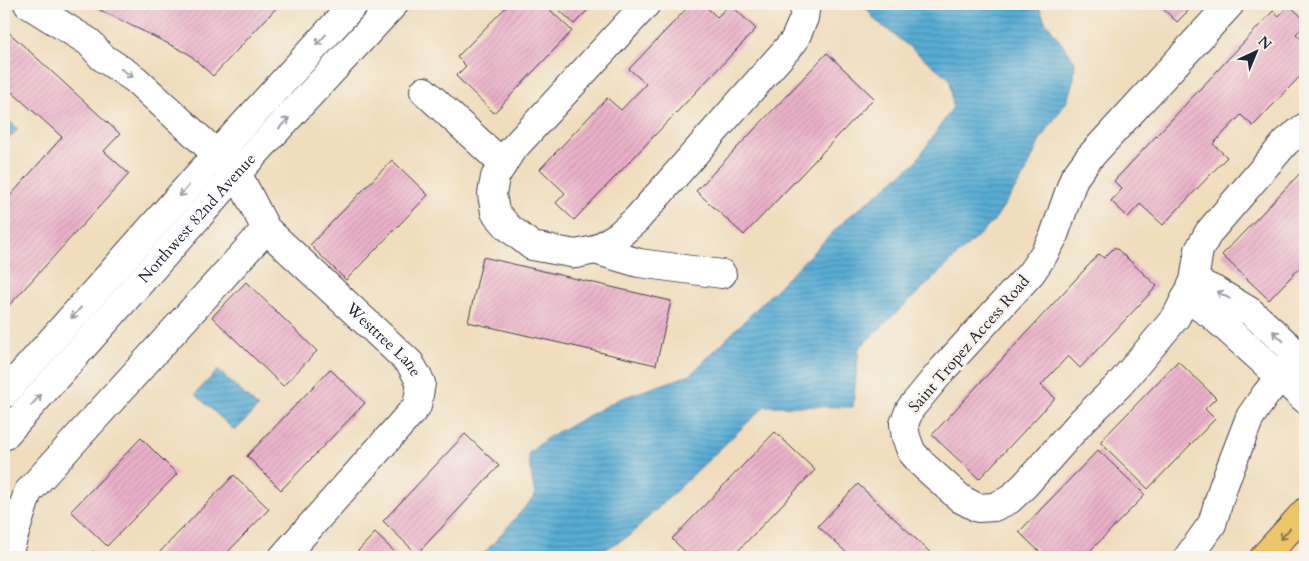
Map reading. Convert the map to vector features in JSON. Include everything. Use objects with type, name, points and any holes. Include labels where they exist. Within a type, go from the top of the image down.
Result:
[{"type":"main road","points":[[1264,557],[1305,512]]},
{"type":"street","points":[[28,4],[89,42],[102,57],[135,79],[223,147],[244,166]]},
{"type":"street","name":"Northwest 82nd Avenue","points":[[4,394],[223,147],[354,4]]},
{"type":"street","name":"Northwest 82nd Avenue","points":[[4,436],[244,166],[394,4]]},
{"type":"street","points":[[646,4],[510,151],[495,177],[492,194],[495,212],[508,227],[532,246],[576,254],[595,250],[619,235],[636,220],[794,42],[804,18],[806,4]]},
{"type":"street","name":"Saint Tropez Access Road","points":[[1230,4],[1088,159],[1074,178],[1053,238],[1035,267],[943,369],[910,409],[904,424],[910,451],[961,499],[978,508],[994,507],[1009,500],[1025,485],[1082,421],[1120,384],[1176,317],[1190,290],[1199,250],[1209,232],[1286,142],[1305,127]]},
{"type":"street","points":[[424,91],[503,164]]},
{"type":"street","name":"Westtree Lane","points":[[244,166],[266,229],[410,363],[421,383],[417,406],[283,557]]},
{"type":"street","points":[[7,557],[28,492],[266,229]]},
{"type":"street","points":[[595,250],[638,262],[722,274]]},
{"type":"street","points":[[1188,557],[1212,524],[1223,487],[1250,417],[1281,376],[1302,358],[1251,312],[1214,290],[1190,290]]},
{"type":"street","points":[[1190,290],[1212,315],[1305,399]]},
{"type":"water","points":[[864,4],[1038,4],[1045,21],[1075,61],[1074,78],[1067,101],[1040,140],[1025,174],[993,222],[859,348],[853,407],[765,406],[629,536],[591,557],[481,557],[535,496],[528,454],[547,438],[619,399],[690,375],[845,220],[915,163],[953,107],[950,79],[874,19]]},
{"type":"water","points":[[4,116],[18,129],[4,144]]},
{"type":"water","points":[[218,370],[258,407],[235,431],[195,394]]},
{"type":"building","points":[[88,4],[280,4],[213,76],[189,54]]},
{"type":"building","points":[[509,4],[544,4],[572,31],[494,113],[456,76],[466,66],[457,57]]},
{"type":"building","points":[[553,4],[594,4],[574,24]]},
{"type":"building","points":[[691,4],[703,4],[717,17],[730,4],[756,29],[574,220],[556,203],[565,193],[540,169],[607,98],[621,110],[646,84],[629,69]]},
{"type":"building","points":[[1158,4],[1195,4],[1177,22]]},
{"type":"building","points":[[1289,5],[1305,20],[1305,24],[1296,34],[1305,43],[1305,71],[1253,126],[1241,115],[1213,144],[1227,157],[1163,225],[1140,204],[1128,217],[1111,201],[1122,189],[1114,181],[1273,11],[1279,16]]},
{"type":"building","points":[[4,28],[120,134],[104,151],[129,174],[4,311],[4,203],[62,137],[4,85]]},
{"type":"building","points":[[827,53],[874,98],[744,235],[696,191]]},
{"type":"building","points":[[392,160],[428,195],[346,280],[310,245]]},
{"type":"building","points":[[1305,168],[1305,262],[1269,300],[1222,255]]},
{"type":"building","points":[[1115,247],[1157,286],[1080,368],[1068,356],[1041,385],[1055,398],[979,479],[932,435],[1099,254],[1104,258]]},
{"type":"building","points":[[483,257],[671,301],[656,365],[468,322]]},
{"type":"building","points":[[246,282],[317,351],[283,386],[212,317]]},
{"type":"building","points":[[1178,361],[1216,398],[1205,409],[1215,419],[1148,489],[1100,442]]},
{"type":"building","points":[[330,369],[365,403],[281,490],[247,456]]},
{"type":"building","points":[[775,432],[815,470],[732,557],[691,557],[672,539]]},
{"type":"building","points":[[465,434],[499,466],[417,554],[383,521]]},
{"type":"building","points":[[141,438],[177,474],[107,546],[71,511]]},
{"type":"building","points":[[1098,450],[1145,495],[1084,557],[1045,557],[1019,532]]},
{"type":"building","points":[[234,475],[269,509],[223,557],[155,557]]},
{"type":"building","points":[[858,484],[935,557],[851,557],[818,526]]},
{"type":"building","points":[[375,533],[400,557],[352,557]]},
{"type":"building","points":[[93,551],[100,557],[87,557]]}]
